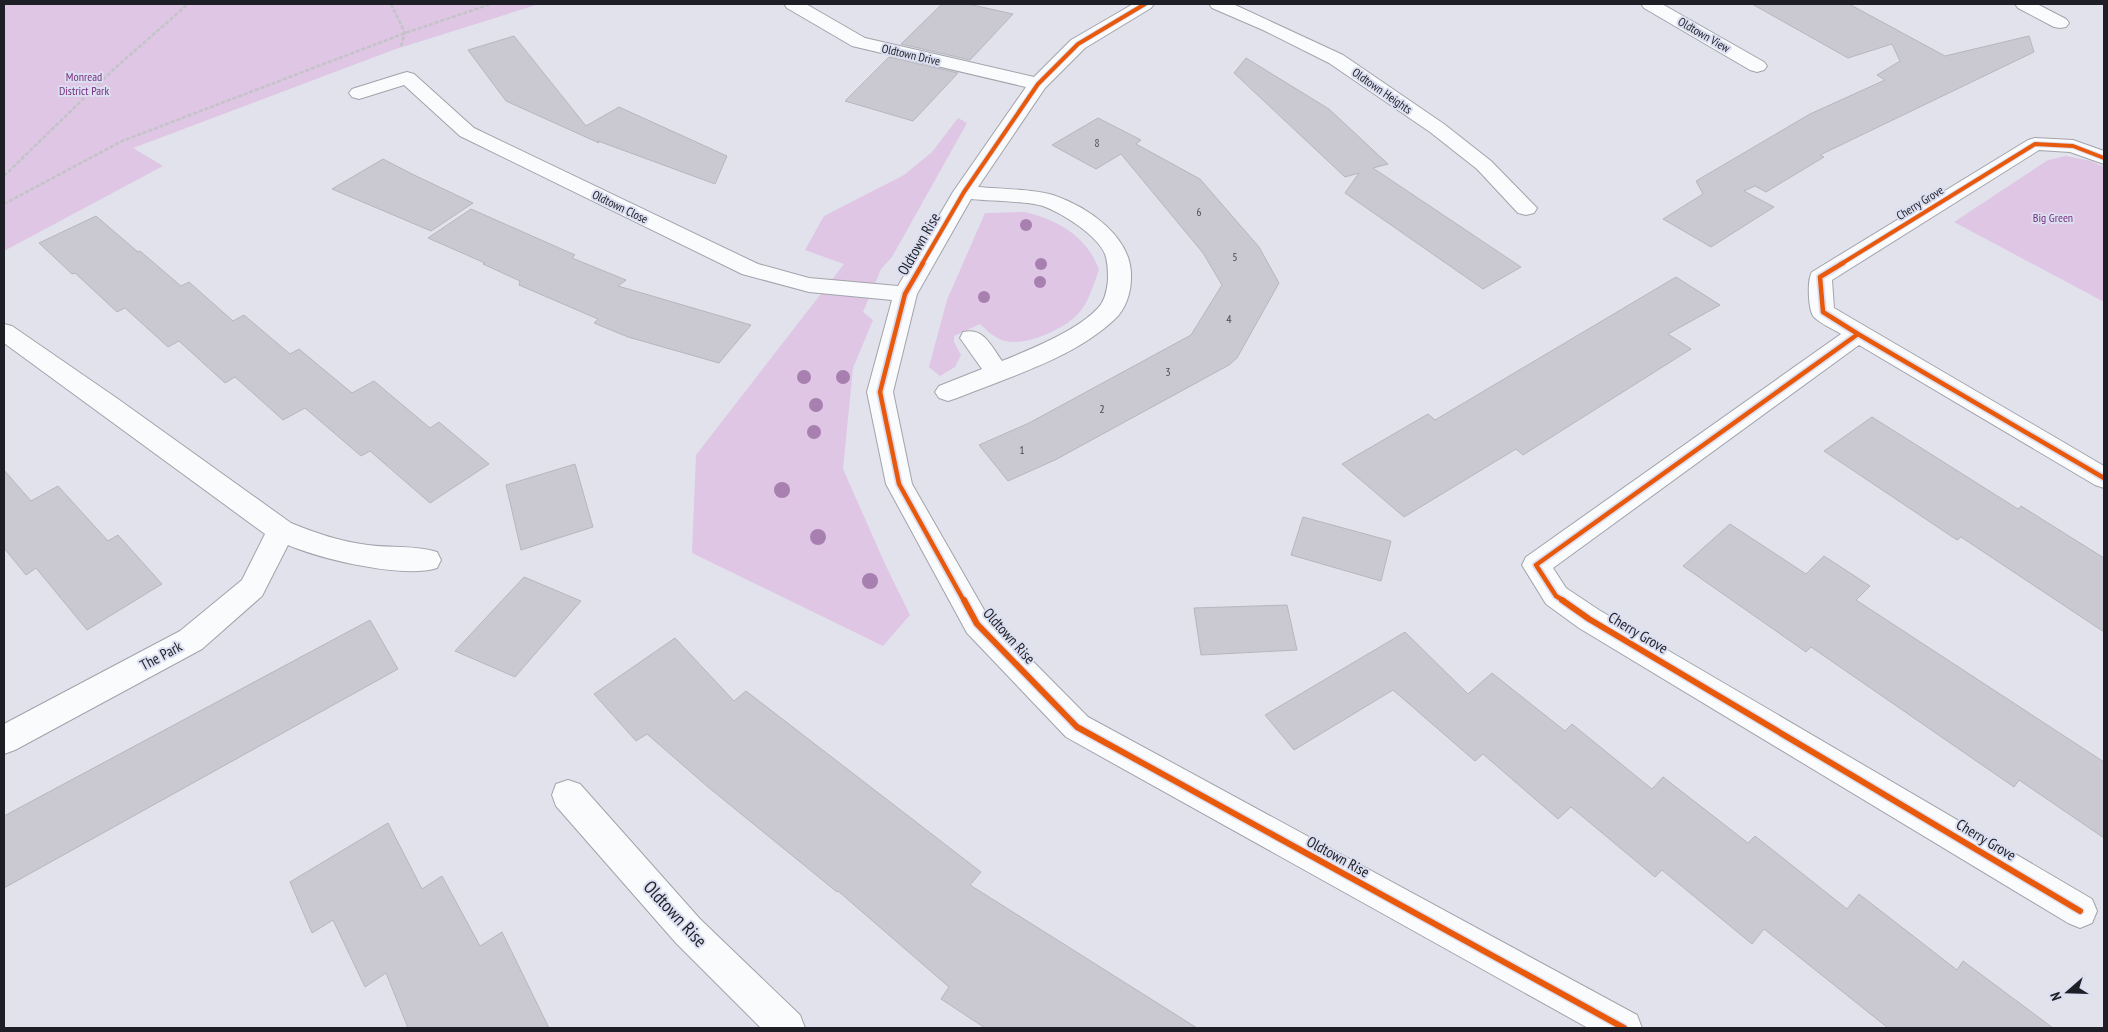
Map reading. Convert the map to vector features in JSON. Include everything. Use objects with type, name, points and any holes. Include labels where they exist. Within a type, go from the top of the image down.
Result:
[{"type":"street","name":"Oldtown Drive","points":[[793,4],[859,42],[1038,84]]},
{"type":"street","name":"Oldtown Rise","points":[[1145,4],[1078,44],[1038,84],[964,192],[905,294],[880,392],[900,484],[977,624],[1070,720],[1086,731],[1624,1028]]},
{"type":"street","name":"Oldtown Heights","points":[[1218,4],[1269,26],[1336,59],[1437,128],[1484,166],[1526,208]]},
{"type":"street","name":"Oldtown View","points":[[1650,4],[1757,66]]},
{"type":"street","points":[[2024,4],[2060,23]]},
{"type":"street","name":"Oldtown Close","points":[[359,93],[407,78],[467,132],[750,269],[809,285],[905,294]]},
{"type":"street","name":"Cherry Grove","points":[[2104,158],[2073,146],[2035,144],[1820,277],[1823,312],[2104,478]]},
{"type":"street","points":[[948,392],[1044,353],[1090,328],[1109,312],[1119,291],[1120,270],[1115,251],[1094,227],[1072,212],[1046,200],[964,192]]},
{"type":"street","points":[[4,332],[67,374],[282,531],[311,543],[367,556],[427,560]]},
{"type":"street","name":"Cherry Grove","points":[[1858,334],[1536,565],[1556,596],[1589,619],[2080,911]]},
{"type":"street","points":[[972,338],[997,372]]},
{"type":"street","name":"The Park","points":[[4,740],[191,640],[252,588],[282,531]]},
{"type":"street","name":"Oldtown Rise","points":[[568,795],[688,931],[787,1028]]},
{"type":"path","points":[[4,176],[114,69],[188,4]]},
{"type":"path","points":[[391,4],[405,33],[400,52]]},
{"type":"path","points":[[4,204],[122,141],[405,33],[491,4]]},
{"type":"green space","name":"Monread District Park","points":[[4,4],[539,4],[393,50],[133,148],[163,166],[4,251]]},
{"type":"green space","points":[[958,118],[967,123],[892,257],[881,269],[863,312],[873,320],[853,368],[843,469],[910,615],[883,646],[692,553],[696,455],[844,264],[805,250],[824,216],[904,175],[932,152]]},
{"type":"green space","name":"Big Green","points":[[2066,156],[2091,161],[2104,167],[2104,302],[1954,222],[2048,160]]},
{"type":"green space","points":[[1024,212],[1048,219],[1070,231],[1087,248],[1099,270],[1088,299],[1077,315],[1070,321],[1052,332],[1031,340],[1011,342],[1002,340],[980,324],[954,336],[954,342],[961,355],[955,367],[940,376],[929,367],[947,300],[985,213]]},
{"type":"building","points":[[942,4],[968,4],[1013,14],[970,60],[901,44]]},
{"type":"building","points":[[1752,4],[1849,4],[1945,56],[2029,36],[2034,52],[1820,155],[1824,157],[1766,192],[1755,186],[1744,191],[1774,207],[1711,247],[1663,219],[1703,194],[1696,181],[1810,114],[1885,80],[1877,75],[1900,61],[1892,44],[1848,58]]},
{"type":"building","points":[[514,36],[586,126],[619,107],[727,156],[715,184],[598,141],[599,143],[506,101],[468,50]]},
{"type":"building","points":[[889,57],[958,73],[913,121],[845,101]]},
{"type":"building","points":[[1246,58],[1329,109],[1388,164],[1373,168],[1521,267],[1483,289],[1345,193],[1359,173],[1345,177],[1234,73]]},
{"type":"building","points":[[1098,118],[1141,140],[1136,144],[1200,179],[1259,247],[1279,283],[1237,358],[1229,365],[1055,460],[1008,481],[979,445],[1029,423],[1191,335],[1222,285],[1203,253],[1121,154],[1096,169],[1052,145]]},
{"type":"building","points":[[383,159],[473,203],[431,231],[332,189]]},
{"type":"building","points":[[471,209],[575,255],[572,258],[626,280],[618,286],[751,325],[719,363],[628,337],[594,323],[598,319],[519,285],[520,281],[428,238]]},
{"type":"building","points":[[96,216],[181,286],[189,282],[233,321],[244,315],[290,354],[299,349],[352,393],[374,381],[430,428],[439,422],[489,464],[430,503],[370,451],[361,456],[305,408],[283,420],[235,377],[225,383],[179,341],[168,347],[125,308],[117,312],[39,243]]},
{"type":"building","points":[[1676,277],[1720,305],[1668,334],[1691,349],[1523,455],[1516,449],[1404,517],[1342,464],[1428,414],[1435,420]]},
{"type":"building","points":[[1872,417],[2018,509],[2021,506],[2104,558],[2104,632],[1961,537],[1957,540],[1824,451]]},
{"type":"building","points":[[575,464],[593,527],[521,550],[506,485]]},
{"type":"building","points":[[4,470],[31,501],[58,486],[108,541],[118,535],[162,584],[87,630],[36,568],[26,575],[4,548]]},
{"type":"building","points":[[1303,517],[1391,541],[1381,581],[1291,555]]},
{"type":"building","points":[[1730,524],[1806,574],[1824,556],[1870,586],[1856,600],[2104,762],[2104,838],[2019,780],[2014,787],[1811,647],[1806,652],[1683,566]]},
{"type":"building","points":[[524,577],[581,601],[515,677],[455,651]]},
{"type":"building","points":[[1287,605],[1297,650],[1201,655],[1194,608]]},
{"type":"building","points":[[370,620],[398,669],[4,888],[4,816]]},
{"type":"building","points":[[1405,632],[1468,694],[1492,673],[1565,731],[1572,724],[1652,789],[1663,777],[1748,843],[1755,836],[1847,909],[1859,894],[1957,970],[1963,961],[2053,1028],[1888,1028],[1764,929],[1752,944],[1662,870],[1655,877],[1571,807],[1558,819],[1483,754],[1475,761],[1393,690],[1294,750],[1265,715]]},
{"type":"building","points":[[675,638],[734,701],[746,691],[981,872],[970,885],[1197,1028],[985,1028],[941,999],[949,987],[838,891],[708,787],[647,734],[636,741],[594,694]]},
{"type":"building","points":[[388,823],[422,889],[442,876],[480,946],[502,932],[549,1028],[408,1028],[386,973],[365,987],[333,920],[312,933],[290,882]]},
{"type":"cycle path","points":[[1145,4],[1078,44],[1038,84],[964,192],[905,294],[880,392],[899,484],[977,624],[1077,727],[1624,1028]]},
{"type":"cycle path","points":[[1858,334],[1823,312],[1820,277],[2035,144],[2073,146],[2104,158]]},
{"type":"cycle path","points":[[2080,911],[1589,619],[1556,596],[1536,565],[1858,334],[2104,478]]}]
